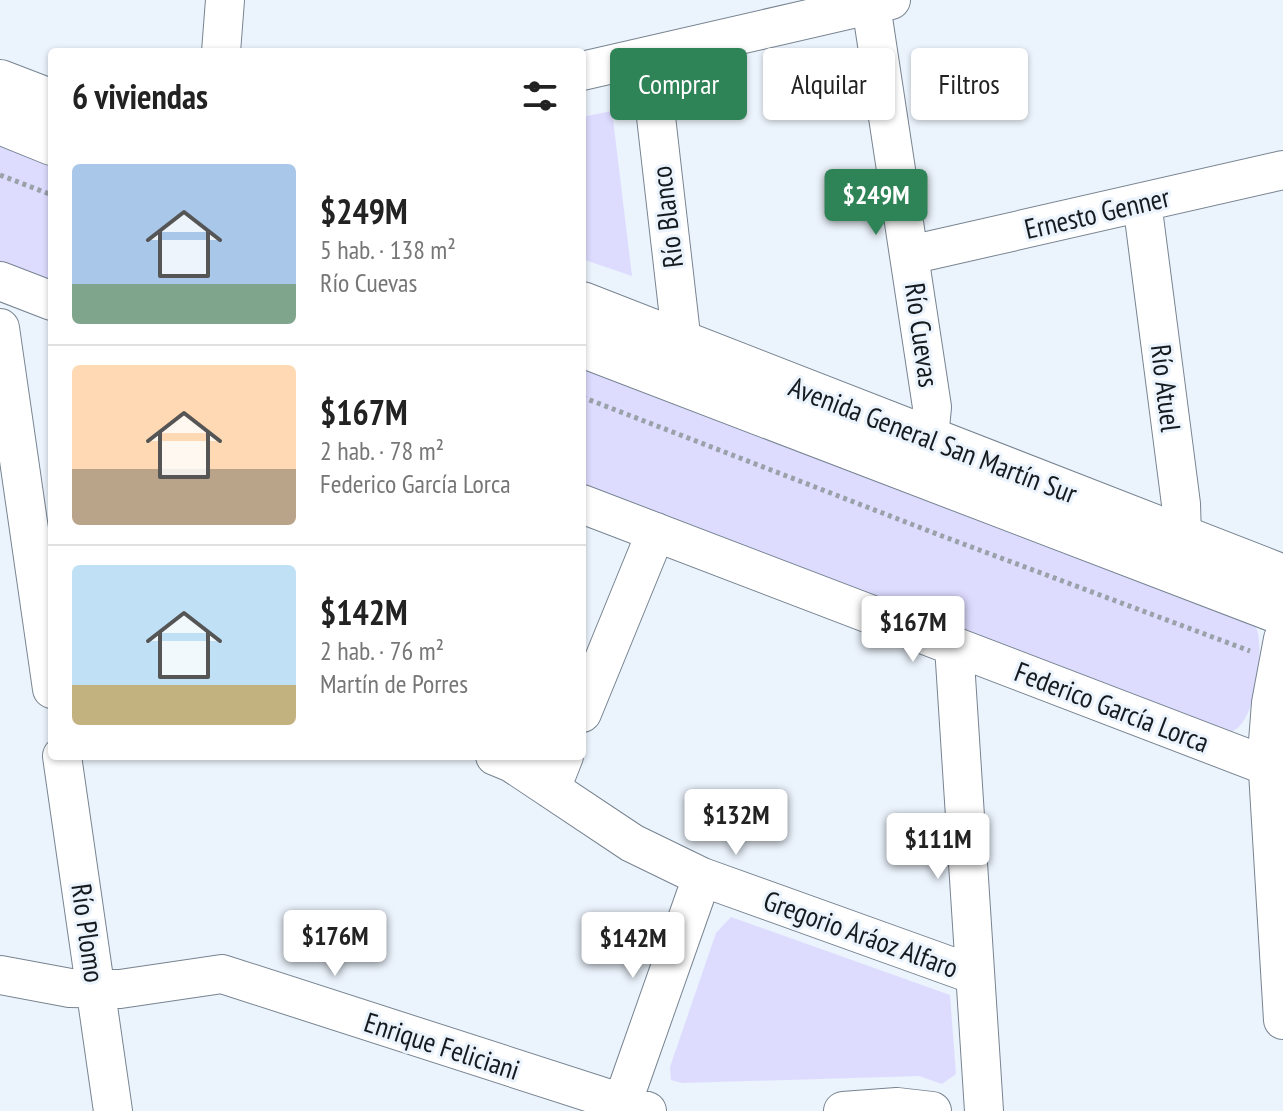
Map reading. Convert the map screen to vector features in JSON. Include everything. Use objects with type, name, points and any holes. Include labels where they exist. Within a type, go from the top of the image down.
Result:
[{"type":"main road","points":[[0,82],[48,100]]},
{"type":"main road","points":[[0,122],[48,141]]},
{"type":"main road","name":"Avenida General San Martín Sur","points":[[586,306],[672,358],[1179,555],[1283,613]]},
{"type":"main road","name":"Avenida General San Martín Sur","points":[[586,346],[672,358]]},
{"type":"main road","name":"Avenida General San Martín Sur","points":[[1179,555],[1283,577]]},
{"type":"street","points":[[221,48],[225,0]]},
{"type":"street","points":[[683,48],[881,2]]},
{"type":"street","name":"Río Cuevas","points":[[881,2],[910,255],[932,407],[923,456]]},
{"type":"street","points":[[586,70],[610,65]]},
{"type":"street","name":"Río Blanco","points":[[656,120],[681,335],[672,358]]},
{"type":"street","name":"Ernesto Genner","points":[[910,255],[1283,170]]},
{"type":"street","name":"Río Atuel","points":[[1142,202],[1181,504],[1179,555]]},
{"type":"street","points":[[0,281],[48,299]]},
{"type":"street","points":[[0,328],[48,656]]},
{"type":"street","name":"Federico García Lorca","points":[[586,506],[1275,769]]},
{"type":"street","points":[[586,703],[656,532]]},
{"type":"street","points":[[954,646],[984,1111]]},
{"type":"street","points":[[1281,650],[1271,703],[1283,1020]]},
{"type":"street","name":"Río Plomo","points":[[63,760],[113,1111]]},
{"type":"street","name":"Gregorio Aráoz Alfaro","points":[[505,760],[558,773],[632,843],[702,877],[975,975]]},
{"type":"street","points":[[635,1108],[702,877]]},
{"type":"street","name":"Enrique Feliciani","points":[[0,975],[57,986],[96,989],[143,987],[222,974],[635,1108]]},
{"type":"street","points":[[843,1111],[897,1107],[932,1111]]},
{"type":"path","points":[[0,175],[48,193]]},
{"type":"path","points":[[586,399],[942,536],[1281,650]]},
{"type":"shaded area","points":[[610,111],[632,276],[586,260],[586,116]]},
{"type":"shaded area","points":[[0,138],[48,156],[48,282],[0,264]]},
{"type":"shaded area","points":[[586,358],[1250,619],[1259,640],[1259,669],[1253,700],[1241,725],[1233,731],[1221,732],[586,490]]},
{"type":"shaded area","points":[[731,917],[950,995],[956,1074],[942,1084],[919,1076],[682,1083],[671,1080],[670,1067],[716,933]]}]
